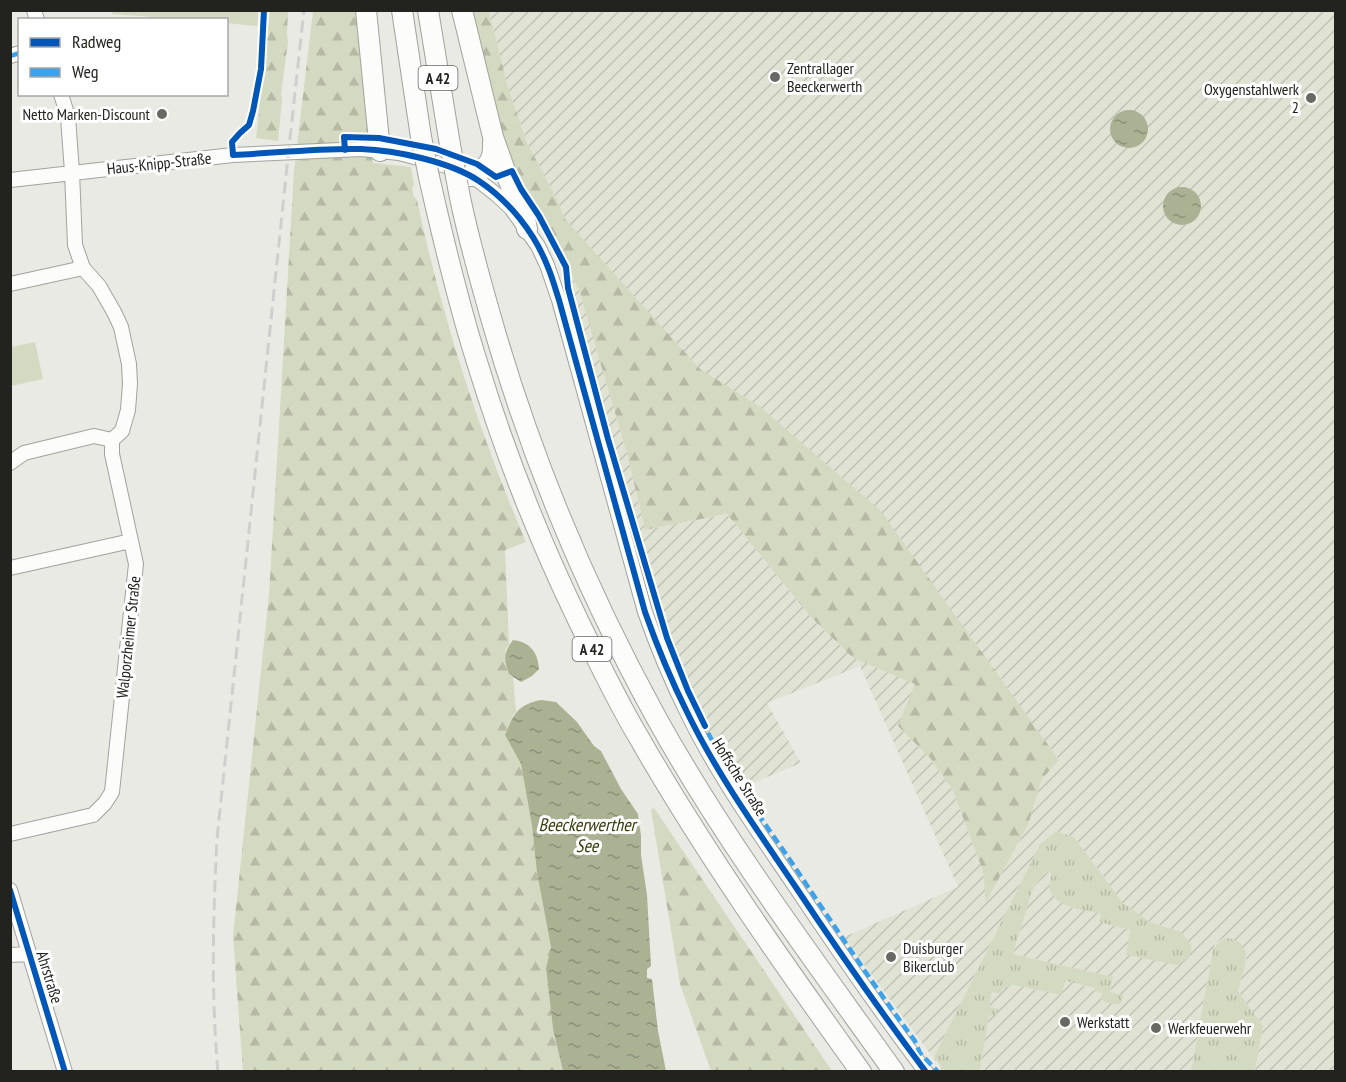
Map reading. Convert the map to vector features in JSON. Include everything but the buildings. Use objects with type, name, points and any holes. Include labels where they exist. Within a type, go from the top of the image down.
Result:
[{"type":"highway","points":[[366,10],[380,151]]},
{"type":"highway","name":"A 42","points":[[402,10],[421,137],[456,289],[477,363],[531,517],[597,661],[637,735],[719,869],[861,1071]]},
{"type":"highway","name":"A 42","points":[[428,10],[450,145],[464,181],[480,278],[501,354],[526,431],[586,577],[658,720],[698,788],[832,986],[894,1071]]},
{"type":"highway","points":[[462,10],[493,137],[508,179],[524,208],[527,229]]},
{"type":"highway","points":[[464,181],[483,170],[491,160],[493,137]]},
{"type":"street","points":[[10,463],[24,453],[94,436],[112,440],[122,430],[128,411],[129,364],[121,327],[99,286],[83,268],[75,245],[68,117],[62,96]]},
{"type":"street","name":"Haus-Knipp-Straße","points":[[10,180],[233,155],[353,149],[399,153],[437,163],[464,181]]},
{"type":"street","name":"Hoffsche Straße","points":[[464,181],[497,195],[527,229],[548,265],[645,612],[687,713],[737,800],[839,952],[926,1071]]},
{"type":"street","points":[[10,284],[83,268]]},
{"type":"street","name":"Walporzheimer Straße","points":[[10,834],[93,814],[105,803],[112,792],[136,564],[112,454],[112,440]]},
{"type":"street","points":[[10,568],[132,541]]},
{"type":"street","name":"Ahrstraße","points":[[10,890],[65,1071]]},
{"type":"street","points":[[10,955],[29,954]]},
{"type":"shaded area","points":[[489,11],[1335,11],[1335,1071],[1255,1071],[1263,1026],[1238,991],[1247,956],[1227,938],[1215,944],[1213,950],[1191,1071],[980,1071],[989,1015],[996,1016],[998,1010],[989,1008],[992,992],[1013,985],[1061,994],[1064,981],[1110,992],[1112,977],[1013,954],[1032,891],[1045,872],[1052,873],[1069,907],[1101,914],[1099,922],[1130,930],[1181,932],[1152,923],[1123,903],[1074,837],[1056,831],[1040,844],[934,1057],[945,1071],[943,1071],[844,937],[958,887],[860,666],[767,703],[801,763],[743,787],[712,744],[686,693],[663,638],[572,288],[565,223],[579,290],[628,457],[645,530],[727,514],[810,616],[853,658],[916,684],[930,758],[953,791],[983,871],[987,900],[1028,825],[1042,779],[1059,759],[565,221],[556,197],[527,143],[507,84]]},
{"type":"green space","points":[[112,10],[258,11],[257,26],[228,23],[228,18],[166,18],[112,14]]},
{"type":"green space","points":[[270,11],[288,11],[288,42],[278,141],[256,138]]},
{"type":"green space","points":[[313,11],[357,11],[367,126],[373,163],[411,167],[414,197],[417,200],[438,288],[463,374],[477,417],[526,542],[505,550],[509,645],[505,650],[509,674],[513,677],[516,712],[505,735],[521,764],[532,826],[537,873],[551,947],[546,968],[553,1029],[563,1071],[243,1072],[233,936],[269,595],[294,171]]},
{"type":"green space","points":[[471,11],[489,11],[507,84],[527,143],[565,219],[700,369],[759,406],[880,510],[1059,760],[1042,779],[1028,825],[986,902],[983,871],[953,791],[930,758],[898,726],[915,684],[853,658],[810,616],[727,514],[645,530],[628,457],[579,290],[504,148]]},
{"type":"green space","points":[[35,342],[43,379],[11,386],[11,347]]},
{"type":"green space","points":[[654,808],[832,1071],[711,1071],[680,984],[651,810]]},
{"type":"green space","points":[[1056,831],[1074,837],[1123,903],[1152,923],[1181,932],[1192,946],[1190,956],[1178,965],[1126,955],[1130,930],[1099,922],[1101,914],[1070,907],[1057,900],[1049,888],[1052,873],[1045,872],[1032,891],[1013,954],[1113,977],[1110,992],[1123,995],[1121,1003],[1108,1003],[1101,999],[1102,993],[1094,991],[1095,988],[1065,981],[1062,995],[1013,985],[1002,989],[1001,994],[992,992],[989,1007],[998,1009],[996,1017],[989,1015],[980,1071],[945,1071],[934,1057],[1040,844]]},
{"type":"green space","points":[[1227,938],[1242,945],[1245,952],[1245,967],[1238,991],[1263,1026],[1255,1071],[1191,1071],[1213,950],[1218,942]]},
{"type":"water","points":[[1129,110],[1143,115],[1148,129],[1143,143],[1129,148],[1115,143],[1110,129],[1115,115]]},
{"type":"water","points":[[1182,187],[1195,193],[1201,206],[1195,219],[1182,225],[1169,219],[1163,206],[1169,193]]},
{"type":"water","points":[[513,640],[524,643],[532,649],[538,663],[539,669],[521,682],[509,674],[506,664],[507,649]]},
{"type":"water","name":"Beeckerwerther See","points":[[541,700],[556,702],[577,722],[594,746],[601,751],[621,789],[638,814],[647,895],[651,966],[647,969],[647,978],[652,979],[658,1031],[666,1071],[563,1071],[553,1029],[546,968],[551,947],[537,873],[532,826],[521,764],[505,735],[511,721],[521,708]]},
{"type":"railway","points":[[218,1072],[213,955],[217,839],[304,10]]},
{"type":"marked path","points":[[10,56],[18,54]]},
{"type":"marked path","points":[[702,721],[732,775],[915,1041],[920,1053],[938,1072]]},
{"type":"cycle path","points":[[264,10],[261,69],[253,111],[249,125],[232,142],[233,155],[361,149],[390,152],[438,163],[467,174],[490,189],[528,229],[549,269],[645,612],[681,700],[724,780],[752,823],[859,980],[926,1072]]},
{"type":"cycle path","points":[[345,150],[344,137],[379,138],[436,149],[477,164],[496,177],[512,171],[566,267],[568,288],[608,439],[667,638],[705,726]]},
{"type":"cycle path","points":[[10,890],[65,1072]]},
{"type":"place","name":"Zentrallager Beeckerwerth","points":[[775,77]]},
{"type":"place","name":"Oxygenstahlwerk 2","points":[[1311,98]]},
{"type":"place","name":"Netto Marken-Discount","points":[[162,114]]},
{"type":"place","name":"Duisburger Bikerclub","points":[[891,957]]},
{"type":"place","name":"Werkstatt","points":[[1065,1022]]},
{"type":"place","name":"Werkfeuerwehr","points":[[1156,1028]]}]
